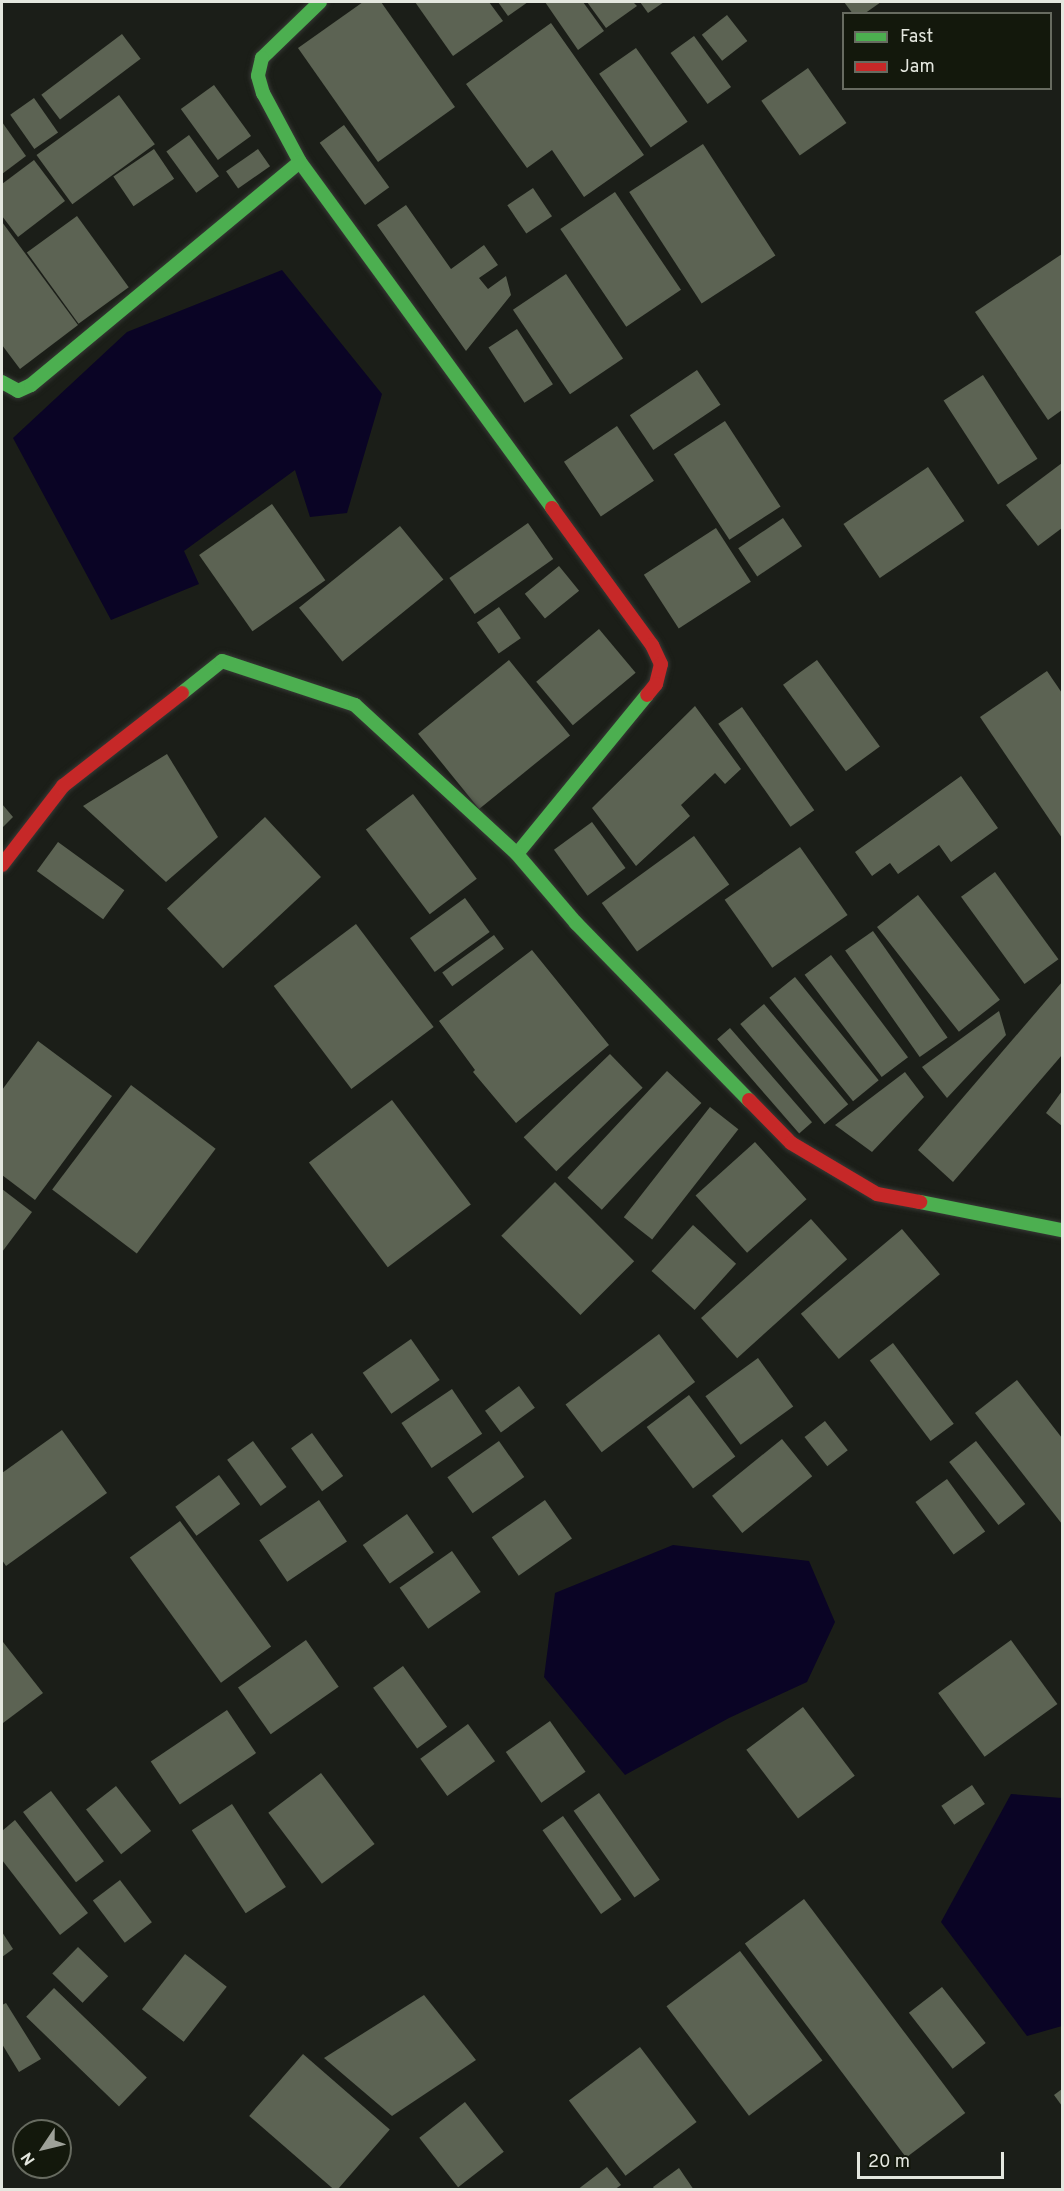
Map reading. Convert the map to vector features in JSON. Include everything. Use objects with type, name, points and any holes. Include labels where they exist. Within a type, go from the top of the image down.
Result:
[{"type":"street","points":[[321,2],[262,58],[258,76],[263,93],[300,162],[652,645],[661,664],[656,684],[517,854]]},
{"type":"street","points":[[2,382],[18,391],[31,385],[300,162]]},
{"type":"street","points":[[2,865],[63,786],[222,661],[355,705],[517,854],[584,932],[791,1143],[878,1194],[1062,1230]]},
{"type":"shaded area","points":[[282,270],[382,394],[347,513],[310,517],[295,470],[184,551],[199,584],[111,620],[13,438],[127,332]]},
{"type":"shaded area","points":[[673,1545],[809,1561],[835,1622],[807,1682],[729,1718],[625,1775],[544,1677],[555,1593]]},
{"type":"shaded area","points":[[1011,1794],[1062,1798],[1062,2026],[1027,2036],[941,1922]]},
{"type":"building","points":[[363,2],[381,2],[455,107],[378,162],[298,48]]},
{"type":"building","points":[[415,2],[489,2],[503,21],[453,56]]},
{"type":"building","points":[[498,2],[528,2],[508,16]]},
{"type":"building","points":[[545,2],[583,2],[604,31],[578,50]]},
{"type":"building","points":[[587,2],[633,2],[637,6],[606,28]]},
{"type":"building","points":[[640,2],[664,2],[648,13]]},
{"type":"building","points":[[844,2],[881,2],[867,12],[852,12]]},
{"type":"building","points":[[727,15],[747,41],[722,61],[702,35]]},
{"type":"building","points":[[551,23],[644,155],[584,197],[552,150],[527,168],[466,84]]},
{"type":"building","points":[[122,34],[141,59],[60,120],[41,95]]},
{"type":"building","points":[[694,36],[731,87],[708,104],[671,53]]},
{"type":"building","points":[[636,48],[688,122],[651,148],[599,74]]},
{"type":"building","points":[[808,68],[846,123],[800,156],[761,101]]},
{"type":"building","points":[[214,85],[251,136],[218,160],[181,109]]},
{"type":"building","points":[[119,95],[155,144],[72,204],[36,155]]},
{"type":"building","points":[[34,98],[58,132],[34,149],[10,115]]},
{"type":"building","points":[[2,122],[26,156],[2,174]]},
{"type":"building","points":[[344,125],[389,187],[365,205],[320,143]]},
{"type":"building","points":[[189,135],[219,176],[196,193],[166,151]]},
{"type":"building","points":[[703,144],[775,256],[702,303],[629,192]]},
{"type":"building","points":[[154,149],[174,179],[134,206],[113,176]]},
{"type":"building","points":[[258,149],[270,166],[238,189],[226,171]]},
{"type":"building","points":[[34,160],[65,201],[18,237],[2,216],[2,184]]},
{"type":"building","points":[[533,188],[552,216],[526,234],[507,205]]},
{"type":"building","points":[[615,192],[681,290],[626,327],[560,229]]},
{"type":"building","points":[[406,205],[451,269],[484,245],[498,265],[479,278],[488,289],[506,276],[511,295],[466,351],[377,225]]},
{"type":"building","points":[[77,216],[129,287],[79,324],[27,252]]},
{"type":"building","points":[[2,222],[78,325],[20,369],[2,345]]},
{"type":"building","points":[[1062,254],[1062,410],[1048,420],[975,312]]},
{"type":"building","points":[[566,274],[623,359],[570,394],[513,310]]},
{"type":"building","points":[[517,329],[553,384],[524,403],[488,348]]},
{"type":"building","points":[[697,370],[720,405],[653,450],[630,415]]},
{"type":"building","points":[[983,375],[1037,459],[998,484],[944,401]]},
{"type":"building","points":[[725,421],[781,507],[729,540],[674,454]]},
{"type":"building","points":[[617,426],[654,481],[601,517],[564,462]]},
{"type":"building","points":[[1062,463],[1062,528],[1038,546],[1006,505]]},
{"type":"building","points":[[928,467],[964,521],[880,578],[843,524]]},
{"type":"building","points":[[272,504],[325,580],[252,631],[199,555]]},
{"type":"building","points":[[783,518],[802,546],[757,576],[738,548]]},
{"type":"building","points":[[528,523],[553,559],[475,614],[449,578]]},
{"type":"building","points":[[400,526],[443,580],[342,661],[299,608]]},
{"type":"building","points":[[716,528],[751,582],[679,629],[644,575]]},
{"type":"building","points":[[559,566],[579,591],[545,619],[525,594]]},
{"type":"building","points":[[499,607],[521,638],[499,654],[477,622]]},
{"type":"building","points":[[599,629],[636,673],[573,725],[536,682]]},
{"type":"building","points":[[509,660],[570,735],[479,809],[418,734]]},
{"type":"building","points":[[817,660],[880,747],[846,771],[783,685]]},
{"type":"building","points":[[1047,671],[1062,693],[1062,838],[980,717]]},
{"type":"building","points":[[695,706],[741,769],[725,784],[715,773],[681,805],[690,816],[636,866],[592,808]]},
{"type":"building","points":[[742,707],[814,810],[791,827],[718,724]]},
{"type":"building","points":[[167,754],[218,837],[166,882],[83,806]]},
{"type":"building","points":[[961,776],[998,828],[951,862],[939,845],[898,874],[890,863],[872,876],[855,852]]},
{"type":"building","points":[[413,794],[477,879],[430,914],[366,830]]},
{"type":"building","points":[[2,804],[13,817],[2,828]]},
{"type":"building","points":[[265,817],[321,877],[223,968],[167,908]]},
{"type":"building","points":[[592,822],[626,868],[587,896],[554,850]]},
{"type":"building","points":[[694,836],[729,885],[637,952],[602,903]]},
{"type":"building","points":[[58,842],[124,890],[103,919],[37,871]]},
{"type":"building","points":[[800,847],[848,915],[772,968],[725,900]]},
{"type":"building","points":[[995,872],[1058,959],[1025,984],[961,897]]},
{"type":"building","points":[[918,895],[1000,1000],[959,1032],[877,927]]},
{"type":"building","points":[[465,898],[490,932],[435,972],[410,938]]},
{"type":"building","points":[[356,924],[434,1027],[351,1089],[274,986]]},
{"type":"building","points":[[873,931],[948,1037],[920,1057],[845,951]]},
{"type":"building","points":[[494,935],[504,949],[452,986],[442,973]]},
{"type":"building","points":[[532,950],[609,1045],[516,1123],[473,1072],[475,1070],[439,1021]]},
{"type":"building","points":[[831,955],[908,1057],[882,1077],[805,975]]},
{"type":"building","points":[[795,977],[879,1080],[853,1101],[769,998]]},
{"type":"building","points":[[1062,982],[1062,1055],[953,1182],[918,1150]]},
{"type":"building","points":[[764,1004],[848,1104],[824,1124],[740,1024]]},
{"type":"building","points":[[999,1011],[1006,1035],[947,1098],[922,1067]]},
{"type":"building","points":[[730,1028],[812,1122],[799,1133],[717,1039]]},
{"type":"building","points":[[38,1041],[112,1096],[35,1200],[2,1175],[2,1090]]},
{"type":"building","points":[[610,1054],[643,1088],[556,1171],[524,1137]]},
{"type":"building","points":[[667,1071],[701,1103],[602,1210],[567,1178]]},
{"type":"building","points":[[905,1072],[924,1097],[872,1152],[835,1125]]},
{"type":"building","points":[[131,1085],[216,1149],[137,1253],[52,1190]]},
{"type":"building","points":[[1062,1091],[1062,1126],[1046,1113]]},
{"type":"building","points":[[392,1100],[471,1205],[388,1267],[309,1163]]},
{"type":"building","points":[[710,1107],[738,1129],[652,1239],[624,1217]]},
{"type":"building","points":[[755,1142],[807,1199],[747,1253],[696,1196]]},
{"type":"building","points":[[555,1182],[634,1261],[580,1315],[501,1236]]},
{"type":"building","points":[[2,1189],[32,1212],[2,1252]]},
{"type":"building","points":[[811,1219],[847,1259],[737,1358],[701,1318]]},
{"type":"building","points":[[693,1225],[736,1264],[695,1310],[652,1271]]},
{"type":"building","points":[[902,1229],[940,1274],[839,1359],[801,1314]]},
{"type":"building","points":[[659,1334],[695,1382],[602,1452],[566,1404]]},
{"type":"building","points":[[411,1339],[440,1380],[391,1414],[363,1373]]},
{"type":"building","points":[[893,1343],[954,1424],[931,1441],[870,1360]]},
{"type":"building","points":[[758,1358],[793,1407],[741,1445],[705,1396]]},
{"type":"building","points":[[1017,1380],[1062,1438],[1062,1524],[975,1413]]},
{"type":"building","points":[[519,1386],[535,1408],[501,1433],[485,1411]]},
{"type":"building","points":[[452,1389],[482,1434],[432,1468],[401,1423]]},
{"type":"building","points":[[689,1395],[735,1456],[693,1488],[647,1427]]},
{"type":"building","points":[[825,1421],[848,1450],[827,1466],[805,1437]]},
{"type":"building","points":[[62,1430],[107,1493],[6,1566],[2,1560],[2,1473]]},
{"type":"building","points":[[312,1433],[343,1476],[322,1491],[291,1448]]},
{"type":"building","points":[[782,1439],[812,1476],[742,1533],[712,1496]]},
{"type":"building","points":[[253,1441],[287,1487],[261,1506],[227,1460]]},
{"type":"building","points":[[499,1441],[524,1477],[473,1513],[447,1477]]},
{"type":"building","points":[[976,1441],[1025,1504],[998,1525],[949,1462]]},
{"type":"building","points":[[219,1475],[240,1504],[196,1536],[175,1507]]},
{"type":"building","points":[[947,1479],[985,1532],[954,1555],[915,1502]]},
{"type":"building","points":[[319,1500],[347,1541],[287,1582],[259,1540]]},
{"type":"building","points":[[545,1500],[572,1539],[519,1576],[492,1537]]},
{"type":"building","points":[[407,1514],[434,1553],[390,1583],[363,1545]]},
{"type":"building","points":[[180,1521],[271,1646],[221,1683],[130,1557]]},
{"type":"building","points":[[452,1551],[481,1592],[428,1629],[400,1588]]},
{"type":"building","points":[[306,1640],[339,1687],[271,1734],[238,1688]]},
{"type":"building","points":[[1011,1640],[1057,1704],[985,1757],[938,1693]]},
{"type":"building","points":[[3,1642],[43,1693],[3,1723],[2,1721]]},
{"type":"building","points":[[403,1666],[447,1727],[417,1748],[373,1688]]},
{"type":"building","points":[[803,1707],[855,1776],[798,1818],[746,1750]]},
{"type":"building","points":[[227,1710],[256,1753],[180,1805],[151,1761]]},
{"type":"building","points":[[550,1721],[586,1772],[541,1803],[506,1752]]},
{"type":"building","points":[[468,1724],[495,1761],[447,1796],[420,1759]]},
{"type":"building","points":[[321,1773],[375,1844],[322,1884],[268,1813]]},
{"type":"building","points":[[972,1785],[985,1804],[954,1825],[941,1806]]},
{"type":"building","points":[[116,1786],[151,1831],[121,1854],[86,1809]]},
{"type":"building","points":[[51,1791],[104,1861],[76,1882],[23,1812]]},
{"type":"building","points":[[599,1793],[660,1880],[634,1898],[574,1811]]},
{"type":"building","points":[[232,1804],[286,1887],[246,1913],[192,1830]]},
{"type":"building","points":[[563,1816],[622,1900],[601,1914],[543,1830]]},
{"type":"building","points":[[15,1820],[88,1913],[60,1935],[2,1860],[2,1831]]},
{"type":"building","points":[[120,1880],[152,1922],[125,1943],[93,1900]]},
{"type":"building","points":[[804,1899],[965,2113],[906,2158],[745,1944]]},
{"type":"building","points":[[2,1932],[13,1949],[2,1957]]},
{"type":"building","points":[[78,1947],[108,1976],[83,2003],[52,1974]]},
{"type":"building","points":[[740,1951],[822,2060],[749,2116],[667,2006]]},
{"type":"building","points":[[185,1954],[227,1987],[184,2042],[142,2009]]},
{"type":"building","points":[[942,1987],[986,2043],[953,2069],[909,2013]]},
{"type":"building","points":[[54,1988],[147,2078],[119,2106],[26,2017]]},
{"type":"building","points":[[424,1995],[476,2060],[392,2116],[324,2058]]},
{"type":"building","points":[[6,2003],[41,2059],[19,2072],[2,2044],[2,2005]]},
{"type":"building","points":[[640,2047],[697,2122],[625,2176],[569,2101]]},
{"type":"building","points":[[303,2054],[390,2129],[337,2190],[334,2190],[249,2116]]},
{"type":"building","points":[[1062,2089],[1062,2106],[1054,2095]]},
{"type":"building","points":[[465,2102],[504,2152],[458,2187],[419,2138]]},
{"type":"building","points":[[607,2167],[621,2185],[614,2190],[577,2190]]},
{"type":"building","points":[[679,2168],[694,2190],[655,2190],[653,2187]]},
{"type":"traffic: fast","points":[[320,2],[262,58],[258,76],[263,93],[300,162],[552,508]]},
{"type":"traffic: fast","points":[[2,382],[18,391],[31,385],[300,162]]},
{"type":"traffic: fast","points":[[182,693],[222,661],[355,705],[517,854]]},
{"type":"traffic: fast","points":[[647,695],[517,854],[576,923],[749,1100]]},
{"type":"traffic: fast","points":[[920,1202],[1062,1230]]},
{"type":"traffic: jam","points":[[552,508],[652,645],[661,664],[656,684],[647,695]]},
{"type":"traffic: jam","points":[[2,865],[63,786],[182,693]]},
{"type":"traffic: jam","points":[[749,1100],[791,1143],[877,1194],[920,1202]]}]
